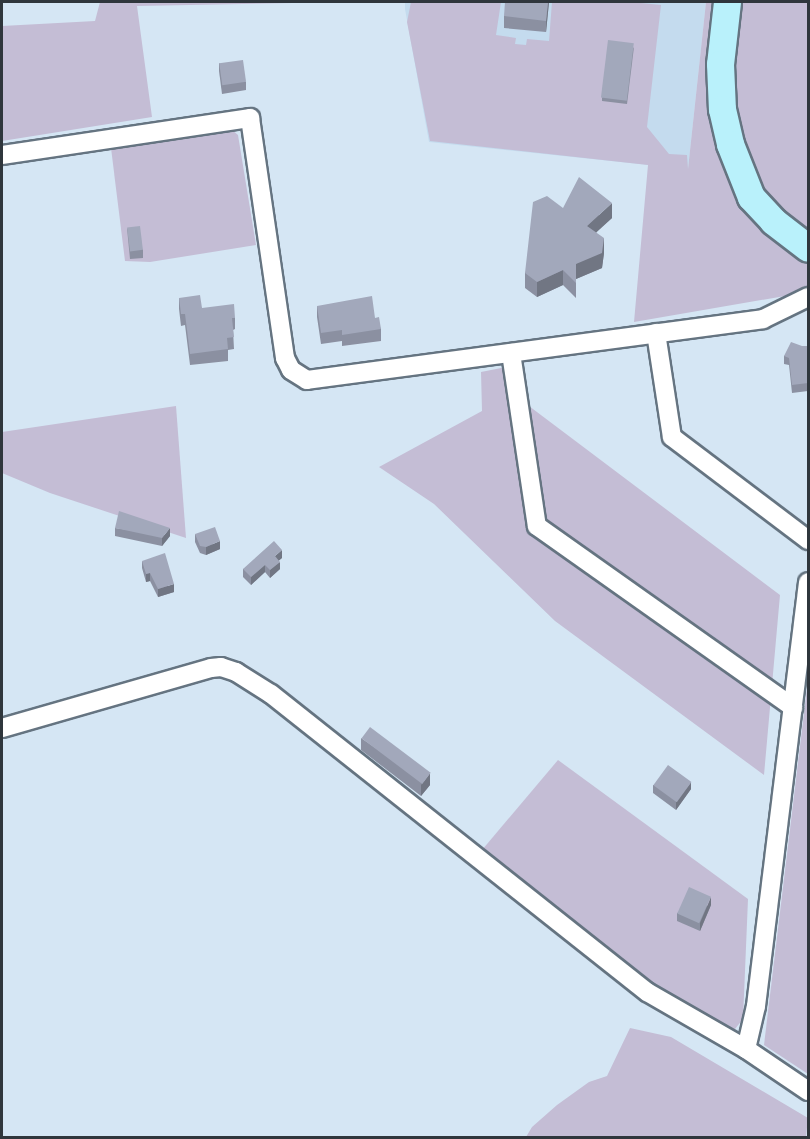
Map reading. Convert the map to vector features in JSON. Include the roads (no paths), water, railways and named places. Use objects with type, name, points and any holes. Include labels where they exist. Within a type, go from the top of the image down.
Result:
[{"type":"street","points":[[728,2],[720,64],[722,109],[730,144],[751,197],[773,221],[808,248]]},
{"type":"street","points":[[2,155],[250,118],[285,358],[291,370],[307,380],[763,318],[808,297]]},
{"type":"street","points":[[656,333],[672,437],[808,540]]},
{"type":"street","points":[[511,353],[537,526],[793,707]]},
{"type":"street","points":[[746,1049],[756,1006],[808,582]]},
{"type":"street","points":[[2,728],[219,666],[236,672],[271,694],[647,992],[746,1049],[808,1091]]}]
